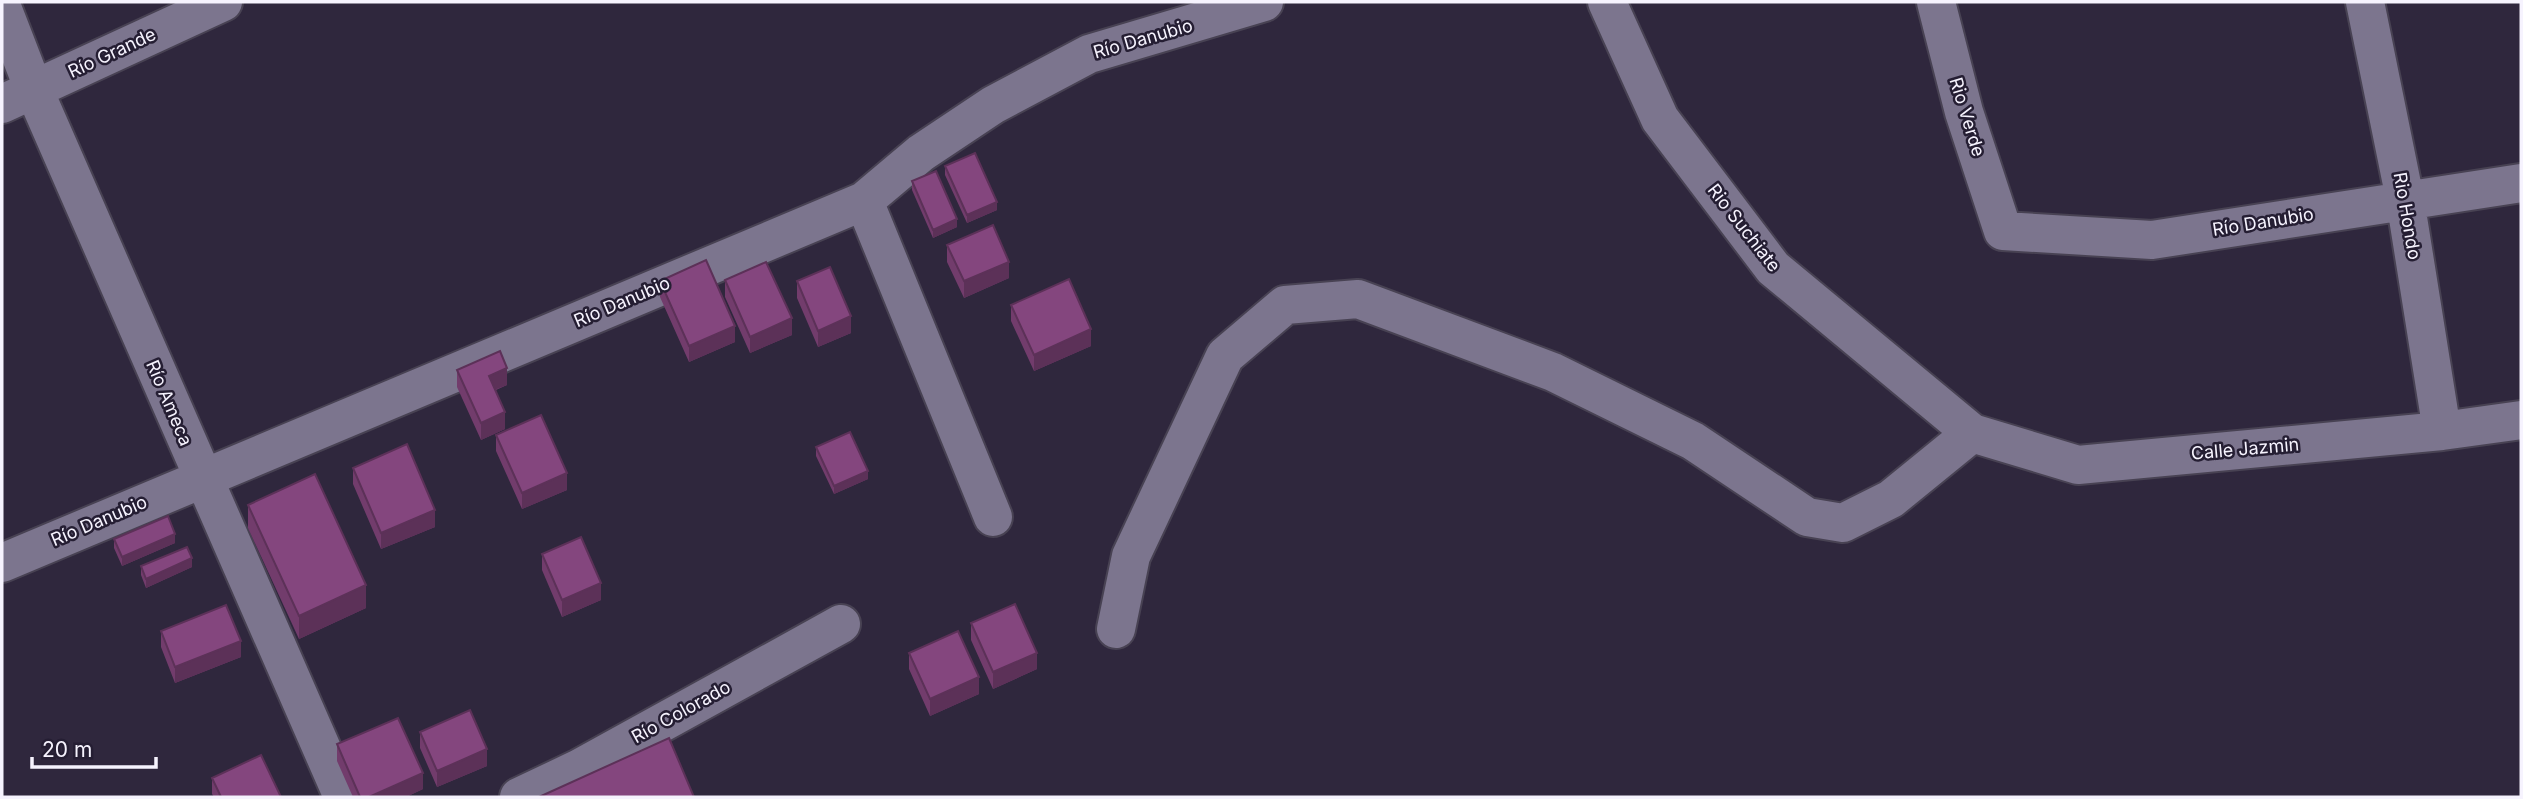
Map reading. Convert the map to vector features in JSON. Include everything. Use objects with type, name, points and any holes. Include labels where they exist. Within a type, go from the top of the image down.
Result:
[{"type":"street","name":"Río Grande","points":[[18,97],[223,2]]},
{"type":"street","name":"Río Danubio","points":[[2,563],[201,477],[864,201],[920,153],[993,105],[1089,54],[1264,2]]},
{"type":"street","name":"Rio Suchiate","points":[[1607,2],[1660,119],[1773,268],[1972,433]]},
{"type":"street","name":"Rio Verde","points":[[1936,2],[1964,112],[2003,231]]},
{"type":"street","name":"Rio Hondo","points":[[2365,2],[2405,199],[2442,431]]},
{"type":"street","name":"Río Ameca","points":[[2,7],[18,97],[201,477],[343,797]]},
{"type":"street","name":"Río Danubio","points":[[2003,231],[2152,240],[2521,183]]},
{"type":"street","points":[[864,201],[993,517]]},
{"type":"street","points":[[1116,629],[1131,556],[1225,356],[1285,305],[1357,299],[1553,372],[1693,441],[1807,517],[1843,523],[1891,499],[1972,433]]},
{"type":"street","name":"Calle Jazmin","points":[[1972,433],[2078,465],[2442,431],[2521,420]]},
{"type":"street","name":"Río Colorado","points":[[519,797],[580,768],[841,624]]},
{"type":"building","points":[[975,153],[997,202],[967,215],[945,166]]},
{"type":"building","points":[[936,171],[957,219],[933,230],[912,181]]},
{"type":"building","points":[[993,225],[1009,262],[964,281],[947,245]]},
{"type":"building","points":[[706,260],[735,326],[689,346],[660,281]]},
{"type":"building","points":[[766,262],[792,318],[750,337],[725,280]]},
{"type":"building","points":[[830,267],[851,316],[818,331],[797,281]]},
{"type":"building","points":[[1069,279],[1091,329],[1034,355],[1011,305]]},
{"type":"building","points":[[500,351],[507,368],[489,376],[505,412],[481,423],[457,370]]},
{"type":"building","points":[[541,415],[567,473],[522,493],[496,435]]},
{"type":"building","points":[[850,432],[868,471],[834,486],[816,447]]},
{"type":"building","points":[[407,444],[435,510],[381,533],[353,468]]},
{"type":"building","points":[[315,474],[366,585],[299,616],[248,505]]},
{"type":"building","points":[[168,516],[175,534],[122,557],[114,539]]},
{"type":"building","points":[[581,537],[601,583],[562,600],[542,554]]},
{"type":"building","points":[[187,547],[192,558],[146,579],[141,566]]},
{"type":"building","points":[[1015,604],[1037,653],[993,672],[971,623]]},
{"type":"building","points":[[226,605],[241,641],[175,667],[161,631]]},
{"type":"building","points":[[958,631],[979,677],[930,699],[909,653]]},
{"type":"building","points":[[470,710],[487,749],[437,771],[420,732]]},
{"type":"building","points":[[398,718],[423,773],[369,797],[360,797],[337,744]]},
{"type":"building","points":[[669,738],[694,797],[539,797]]},
{"type":"building","points":[[261,755],[281,797],[221,797],[212,778]]}]
